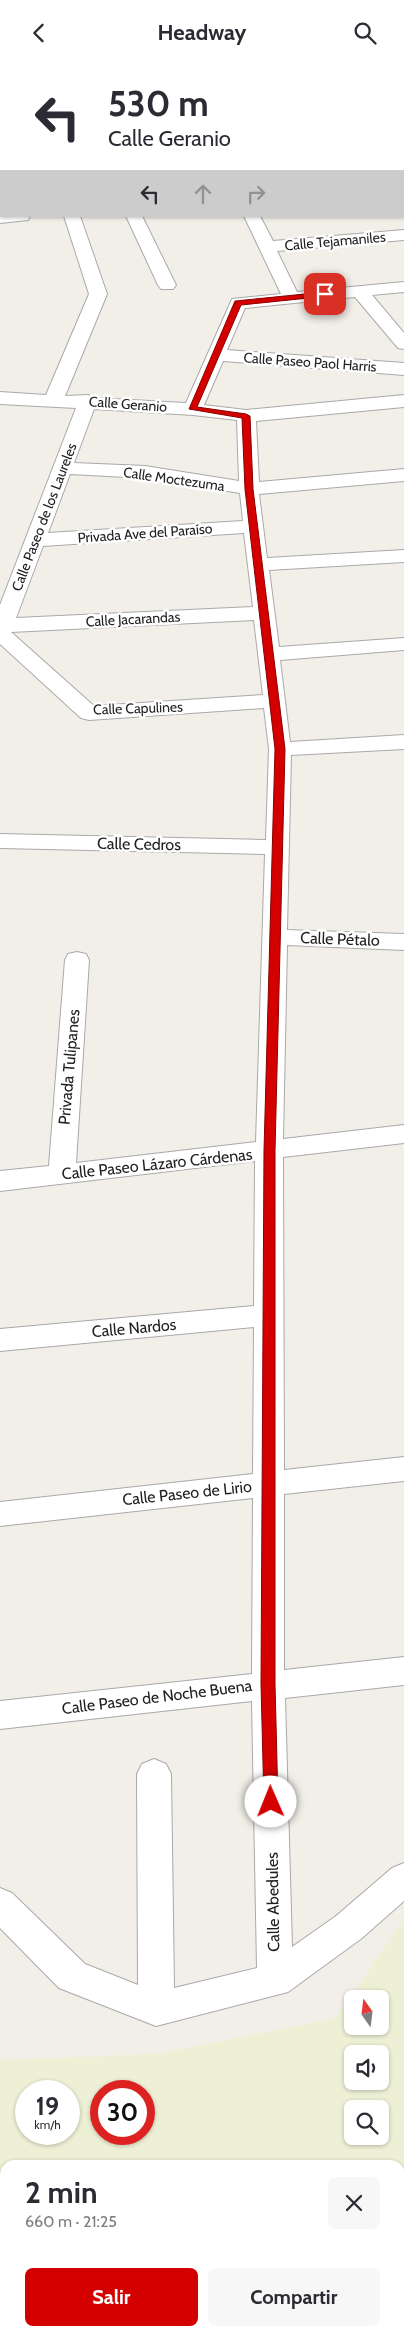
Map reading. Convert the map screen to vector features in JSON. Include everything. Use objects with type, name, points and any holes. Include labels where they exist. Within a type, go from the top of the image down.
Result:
[{"type":"street","points":[[54,399],[98,294],[72,217]]},
{"type":"street","points":[[134,217],[166,285]]},
{"type":"street","points":[[252,217],[291,297]]},
{"type":"street","name":"Calle Tejamaniles","points":[[267,247],[404,235]]},
{"type":"street","points":[[193,409],[238,303],[404,287]]},
{"type":"street","points":[[359,291],[404,344]]},
{"type":"street","name":"Calle Paseo Paol Harris","points":[[216,355],[404,369]]},
{"type":"street","name":"Calle Geranio","points":[[0,398],[88,401],[193,409],[246,416],[404,401]]},
{"type":"street","name":"Calle Paseo de los Laureles","points":[[1,630],[88,401]]},
{"type":"street","name":"Calle Abedules","points":[[246,416],[249,489],[280,749],[269,1151],[268,1684],[275,1980]]},
{"type":"street","name":"Calle Moctezuma","points":[[64,468],[145,472],[249,489],[404,475]]},
{"type":"street","name":"Privada Ave del Paraíso","points":[[36,540],[254,526]]},
{"type":"street","points":[[258,565],[404,556]]},
{"type":"street","name":"Calle Jacarandas","points":[[1,630],[264,613]]},
{"type":"street","name":"Calle Capulines","points":[[1,630],[90,713],[275,701]]},
{"type":"street","points":[[269,654],[404,644]]},
{"type":"street","points":[[280,749],[404,742]]},
{"type":"street","name":"Calle Cedros","points":[[0,841],[277,847]]},
{"type":"street","name":"Calle Pétalo","points":[[275,937],[404,942]]},
{"type":"street","name":"Privada Tulipanes","points":[[62,1175],[77,960]]},
{"type":"street","name":"Calle Paseo Lázaro Cárdenas","points":[[0,1181],[404,1135]]},
{"type":"street","name":"Calle Nardos","points":[[0,1340],[269,1315]]},
{"type":"street","name":"Calle Paseo de Lirio","points":[[0,1514],[404,1469]]},
{"type":"street","name":"Calle Paseo de Noche Buena","points":[[0,1715],[268,1684],[404,1671]]},
{"type":"street","points":[[154,1774],[156,2009]]},
{"type":"street","points":[[0,1904],[72,1977],[156,2009],[275,1980],[349,1927],[404,1879]]},
{"type":"green space","points":[[404,1919],[404,2160],[0,2160],[0,2060],[156,2054],[336,2018],[344,2006],[344,2035],[389,2035],[389,1990],[355,1990]]},
{"type":"route","points":[[271,1802],[268,1684],[269,1151],[280,749],[249,489],[246,416],[193,409],[238,303],[325,294]]}]
